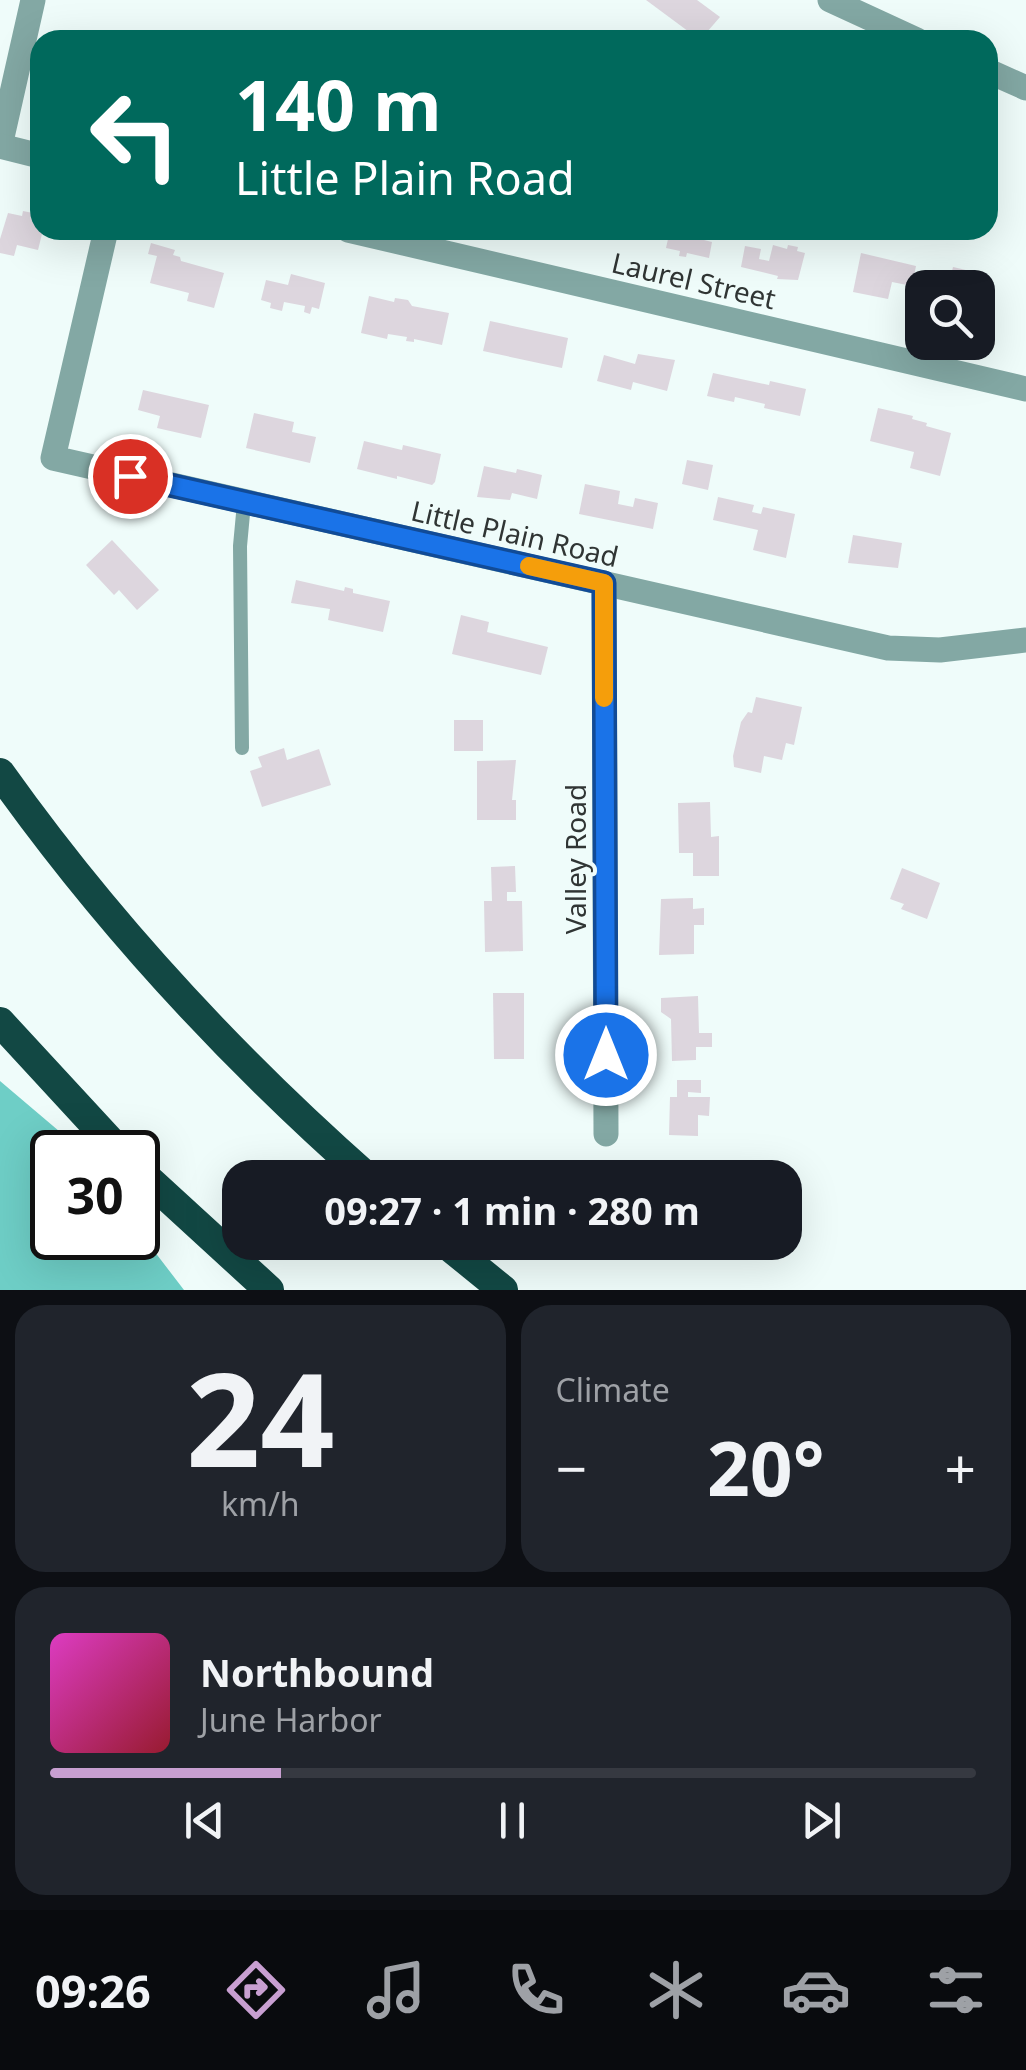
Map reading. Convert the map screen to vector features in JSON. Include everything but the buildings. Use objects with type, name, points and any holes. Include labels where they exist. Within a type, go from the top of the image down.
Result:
[{"type":"highway","points":[[0,773],[159,971],[272,1089],[349,1160]]},
{"type":"highway","points":[[0,1022],[100,1130]]},
{"type":"highway","points":[[160,1190],[268,1290]]},
{"type":"highway","points":[[466,1260],[503,1290]]},
{"type":"street","points":[[30,154],[0,146],[32,0]]},
{"type":"street","points":[[830,0],[896,30]]},
{"type":"street","points":[[998,75],[1026,88]]},
{"type":"street","name":"Little Plain Road","points":[[104,240],[53,458],[888,648],[940,650],[1026,640]]},
{"type":"street","name":"Laurel Street","points":[[391,240],[1026,389]]},
{"type":"street","name":"Valley Road","points":[[604,583],[606,1134]]},
{"type":"lane","points":[[242,748],[240,546],[244,503]]},
{"type":"shaded area","points":[[0,1081],[58,1130],[30,1130],[30,1260],[160,1259],[184,1290],[0,1290]]},
{"type":"slow traffic","points":[[529,566],[604,583],[604,698]]},
{"type":"route","points":[[130,476],[604,583],[606,1055]]}]
